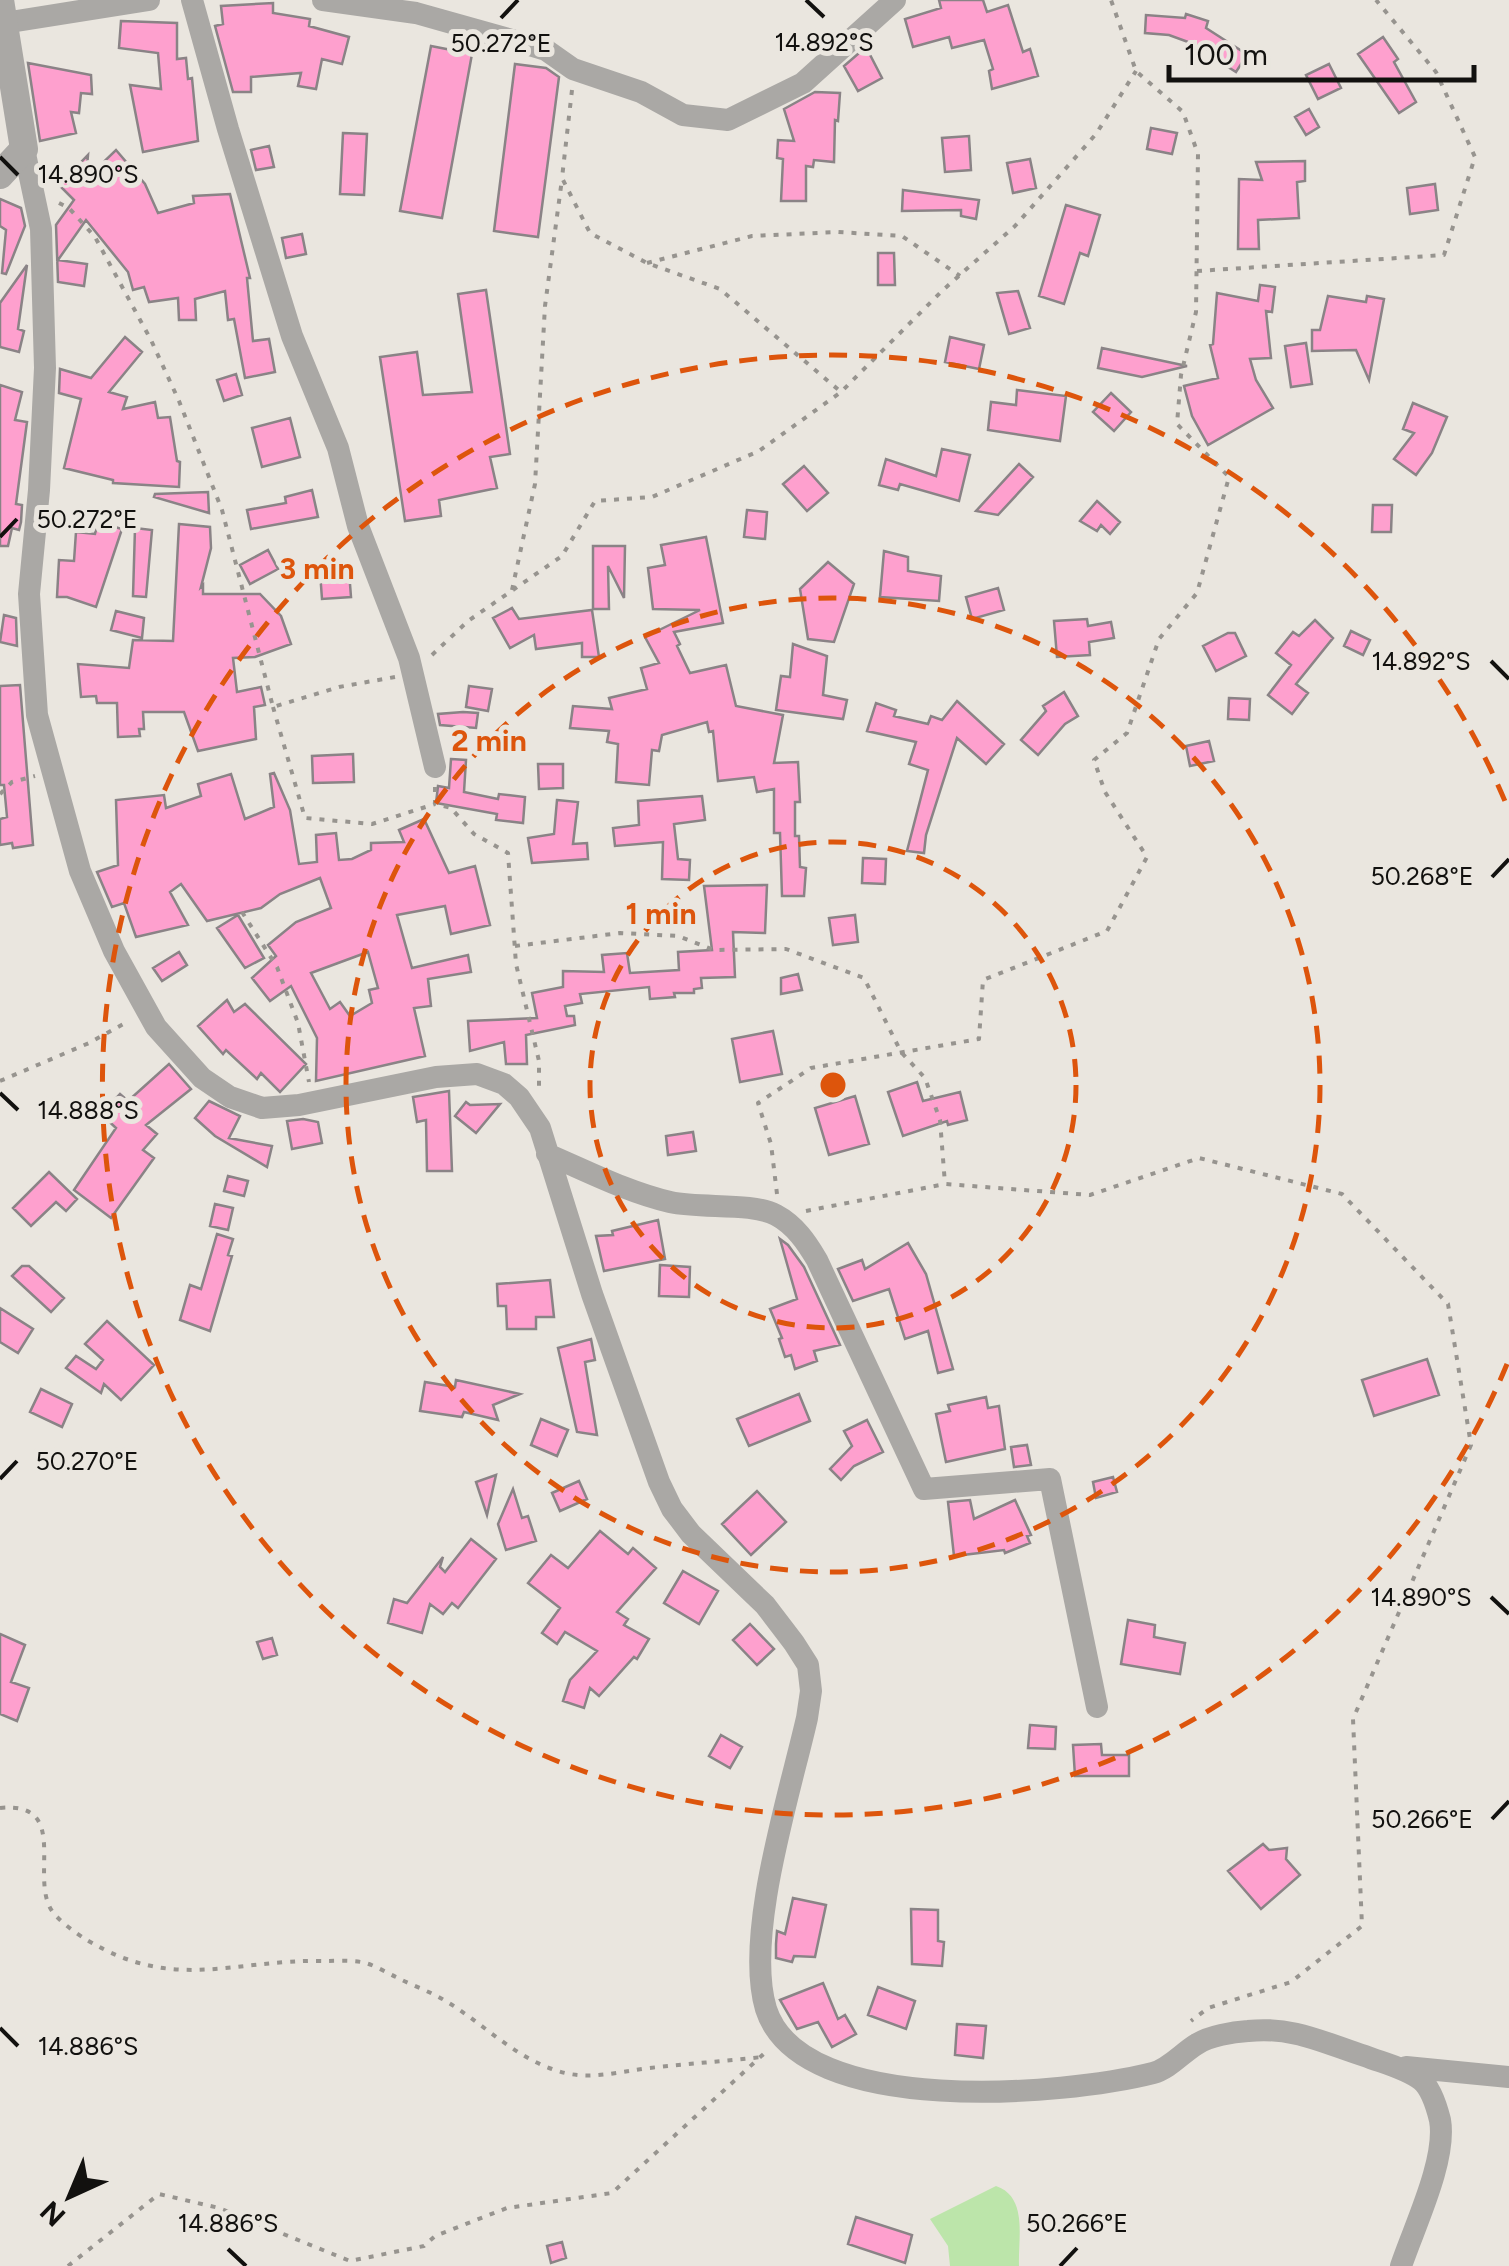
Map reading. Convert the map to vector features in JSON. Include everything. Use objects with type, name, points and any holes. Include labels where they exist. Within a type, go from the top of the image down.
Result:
[{"type":"street","points":[[149,0],[2,12],[40,229],[45,368],[29,594],[38,715],[80,871],[114,952],[147,1012],[202,1078],[230,1097],[262,1108],[436,1077],[478,1074],[504,1084],[520,1097],[540,1128],[644,1446],[672,1510],[691,1534],[765,1605],[808,1665],[811,1691],[807,1718],[763,1920],[760,1972],[767,2011],[782,2035],[820,2066],[888,2084],[943,2093],[1046,2090],[1106,2083],[1159,2072],[1200,2041],[1250,2030],[1312,2035],[1423,2081],[1440,2123],[1438,2156],[1401,2266]]},
{"type":"street","points":[[192,0],[292,336],[338,448],[358,526],[412,674],[435,767]]},
{"type":"street","points":[[323,0],[416,13],[546,50],[573,69],[640,92],[683,115],[728,120],[802,83],[895,0]]},
{"type":"street","points":[[0,175],[24,149]]},
{"type":"street","points":[[547,1154],[667,1202],[704,1208],[758,1208],[780,1216],[805,1239],[817,1260],[924,1489],[1050,1479],[1097,1707]]},
{"type":"street","points":[[1393,2066],[1509,2077]]},
{"type":"path","points":[[1111,0],[1136,71],[1183,112],[1198,154],[1196,312],[1181,375],[1176,424],[1229,478],[1197,593],[1159,638],[1127,733],[1094,760],[1106,792],[1147,856],[1107,931],[983,980],[979,1039],[810,1068],[758,1103],[771,1144],[780,1216],[945,1184],[1090,1196],[1199,1158],[1342,1194],[1448,1304],[1471,1445],[1353,1719],[1362,1926],[1292,1982],[1208,2008],[1179,2030]]},
{"type":"path","points":[[1197,272],[1444,254],[1475,157],[1436,72],[1376,0]]},
{"type":"path","points":[[512,590],[535,484],[544,306],[573,69]]},
{"type":"path","points":[[274,707],[339,687],[412,674],[468,621],[562,556],[595,501],[652,497],[759,451],[840,392],[1015,226],[1096,134],[1136,71]]},
{"type":"path","points":[[562,178],[590,233],[647,263],[720,289],[840,392]]},
{"type":"path","points":[[32,190],[69,208],[95,237],[172,386],[222,510],[306,818],[372,824],[435,804],[451,808],[474,834],[508,854],[515,946],[538,1061],[540,1128]]},
{"type":"path","points":[[647,263],[752,236],[838,232],[902,236],[960,276]]},
{"type":"path","points":[[435,767],[435,804]]},
{"type":"path","points":[[0,794],[12,782],[52,771]]},
{"type":"path","points":[[242,912],[277,967],[298,1023],[312,1101]]},
{"type":"path","points":[[515,946],[620,934],[678,936],[714,950],[786,949],[864,978],[901,1052],[925,1078],[940,1120],[945,1184]]},
{"type":"path","points":[[0,1081],[147,1012]]},
{"type":"path","points":[[0,1808],[18,1805],[31,1812],[39,1824],[52,1912],[87,1940],[150,1967],[192,1972],[301,1960],[363,1962],[444,2000],[482,2029],[550,2069],[581,2076],[762,2056]]},
{"type":"path","points":[[68,2266],[159,2194],[219,2208],[350,2261],[424,2246],[436,2236],[507,2208],[612,2193],[782,2035]]},
{"type":"green space","points":[[996,2186],[1006,2191],[1017,2208],[1019,2266],[950,2266],[948,2246],[930,2219]]},
{"type":"building","points":[[939,0],[983,0],[987,12],[1008,5],[1023,52],[1030,49],[1038,76],[992,89],[989,71],[993,69],[984,40],[952,48],[949,37],[913,47],[905,19],[941,8]]},
{"type":"building","points":[[273,3],[273,13],[310,19],[309,26],[349,37],[342,64],[322,59],[316,89],[298,86],[301,73],[251,77],[251,92],[233,92],[215,26],[223,24],[221,6]]},
{"type":"building","points":[[1186,14],[1208,21],[1206,28],[1251,57],[1248,63],[1243,61],[1236,72],[1217,60],[1221,54],[1169,35],[1145,33],[1146,15],[1185,18]]},
{"type":"building","points":[[121,21],[177,23],[177,59],[186,58],[188,79],[192,78],[198,141],[143,152],[130,85],[161,89],[158,53],[119,48]]},
{"type":"building","points":[[1383,37],[1398,59],[1394,62],[1416,102],[1399,113],[1358,54]]},
{"type":"building","points":[[431,46],[472,54],[442,218],[400,211]]},
{"type":"building","points":[[866,47],[882,78],[858,91],[844,66]]},
{"type":"building","points":[[28,63],[91,75],[92,94],[81,93],[79,113],[71,112],[76,133],[40,141]]},
{"type":"building","points":[[515,64],[546,68],[559,77],[538,237],[494,231]]},
{"type":"building","points":[[1329,64],[1341,88],[1318,99],[1306,75]]},
{"type":"building","points":[[815,92],[840,93],[834,162],[814,160],[813,167],[806,166],[806,201],[781,201],[783,159],[777,158],[778,140],[794,141],[784,109]]},
{"type":"building","points":[[1309,109],[1319,127],[1306,135],[1295,117]]},
{"type":"building","points":[[1151,128],[1177,133],[1172,154],[1147,149]]},
{"type":"building","points":[[343,133],[367,134],[364,195],[340,194]]},
{"type":"building","points":[[969,136],[971,170],[945,172],[942,138]]},
{"type":"building","points":[[269,146],[274,167],[256,170],[251,150]]},
{"type":"building","points":[[116,150],[145,184],[158,213],[194,203],[193,196],[230,194],[250,278],[253,341],[269,339],[275,372],[245,378],[234,319],[228,320],[225,291],[195,299],[196,320],[179,320],[178,298],[149,302],[144,287],[133,290],[128,272],[86,220],[58,260],[87,264],[84,286],[58,282],[56,225],[74,200],[59,185],[88,155],[86,179]]},
{"type":"building","points":[[1030,159],[1036,188],[1013,193],[1007,163]]},
{"type":"building","points":[[1305,161],[1305,181],[1297,182],[1299,218],[1258,220],[1259,249],[1238,249],[1239,179],[1262,180],[1256,162]]},
{"type":"building","points":[[1435,184],[1438,210],[1410,214],[1407,188]]},
{"type":"building","points":[[903,190],[979,200],[976,219],[961,216],[961,210],[902,211]]},
{"type":"building","points":[[0,199],[21,208],[25,226],[6,274],[2,273],[6,230],[0,226]]},
{"type":"building","points":[[1066,205],[1100,215],[1088,256],[1080,253],[1064,304],[1039,296]]},
{"type":"building","points":[[302,234],[306,254],[286,258],[282,238]]},
{"type":"building","points":[[878,253],[894,253],[895,285],[878,285]]},
{"type":"building","points":[[27,265],[18,329],[24,331],[19,352],[0,347],[0,303]]},
{"type":"building","points":[[1260,285],[1275,287],[1272,312],[1266,311],[1271,358],[1250,359],[1256,380],[1273,408],[1208,445],[1192,416],[1184,386],[1218,378],[1210,345],[1217,293],[1258,301]]},
{"type":"building","points":[[486,290],[510,454],[490,457],[497,488],[439,500],[441,516],[405,521],[380,357],[417,352],[423,395],[472,392],[458,294]]},
{"type":"building","points":[[1018,291],[1030,328],[1009,334],[997,293]]},
{"type":"building","points":[[1328,296],[1366,302],[1367,296],[1384,299],[1369,380],[1356,350],[1312,351],[1312,330],[1320,330]]},
{"type":"building","points":[[125,337],[142,352],[109,392],[127,397],[123,409],[155,402],[158,418],[170,417],[180,462],[179,487],[113,483],[64,468],[81,399],[59,393],[60,369],[91,378]]},
{"type":"building","points":[[950,337],[984,345],[979,369],[945,362]]},
{"type":"building","points":[[1306,343],[1312,384],[1291,387],[1285,346]]},
{"type":"building","points":[[1102,348],[1187,366],[1142,377],[1098,368]]},
{"type":"building","points":[[236,374],[242,395],[224,401],[217,380]]},
{"type":"building","points":[[0,385],[22,392],[15,420],[27,422],[16,504],[22,505],[21,522],[19,530],[12,528],[8,546],[0,546]]},
{"type":"building","points":[[1017,390],[1066,396],[1060,441],[988,430],[991,402],[1016,405]]},
{"type":"building","points":[[1111,393],[1131,412],[1114,431],[1093,412]]},
{"type":"building","points":[[1413,403],[1447,417],[1432,453],[1416,475],[1394,459],[1414,433],[1403,429]]},
{"type":"building","points":[[290,418],[300,457],[262,467],[252,428]]},
{"type":"building","points":[[942,449],[970,455],[959,501],[900,484],[898,490],[879,485],[886,459],[936,476]]},
{"type":"building","points":[[1019,464],[1033,477],[998,515],[976,511]]},
{"type":"building","points":[[804,466],[828,493],[807,511],[783,484]]},
{"type":"building","points":[[312,490],[318,517],[251,529],[247,510],[286,503],[285,497]]},
{"type":"building","points":[[208,492],[209,513],[154,497],[155,494]]},
{"type":"building","points":[[1097,501],[1120,522],[1110,534],[1101,525],[1097,531],[1080,521]]},
{"type":"building","points":[[1373,505],[1392,505],[1391,532],[1372,532]]},
{"type":"building","points":[[747,510],[767,512],[765,539],[744,537]]},
{"type":"building","points":[[98,522],[122,529],[96,607],[57,597],[59,560],[74,561],[76,532],[95,534]]},
{"type":"building","points":[[179,524],[210,527],[211,548],[201,587],[203,594],[260,594],[281,616],[291,644],[255,657],[233,658],[237,692],[261,687],[265,705],[254,707],[256,739],[198,751],[184,712],[143,712],[144,729],[139,729],[140,736],[118,737],[117,703],[97,703],[96,696],[81,697],[78,664],[129,668],[133,640],[173,641]]},
{"type":"building","points":[[135,528],[152,530],[146,597],[133,596]]},
{"type":"building","points":[[706,537],[723,623],[674,632],[680,644],[677,646],[690,673],[726,665],[736,706],[783,715],[774,763],[798,762],[800,802],[795,802],[795,836],[799,836],[800,867],[806,868],[804,896],[782,896],[780,833],[774,833],[774,789],[757,792],[754,777],[718,781],[713,731],[709,732],[707,722],[662,735],[659,751],[652,750],[649,785],[616,782],[618,744],[607,742],[609,731],[570,728],[573,706],[612,709],[609,698],[647,689],[641,668],[659,663],[645,637],[700,610],[653,609],[648,568],[665,565],[661,545]]},
{"type":"building","points":[[593,546],[625,546],[624,598],[608,566],[609,609],[593,609]]},
{"type":"building","points":[[268,550],[278,569],[250,584],[240,565]]},
{"type":"building","points":[[884,551],[908,557],[908,571],[941,576],[939,601],[880,597]]},
{"type":"building","points":[[828,562],[854,584],[834,642],[808,639],[800,589]]},
{"type":"building","points":[[349,571],[351,597],[322,599],[320,572]]},
{"type":"building","points":[[998,588],[1004,610],[972,619],[966,597]]},
{"type":"building","points":[[512,608],[519,619],[592,610],[599,657],[582,657],[582,643],[536,649],[534,635],[510,648],[493,618]]},
{"type":"building","points":[[116,611],[144,618],[142,638],[111,630]]},
{"type":"building","points":[[4,615],[16,618],[17,646],[0,642]]},
{"type":"building","points":[[1087,619],[1088,626],[1111,622],[1114,638],[1089,642],[1090,655],[1057,657],[1054,621]]},
{"type":"building","points":[[1315,620],[1333,638],[1296,684],[1308,693],[1292,714],[1268,695],[1291,665],[1276,653],[1293,632],[1299,636]]},
{"type":"building","points":[[1351,631],[1370,640],[1363,655],[1344,646]]},
{"type":"building","points":[[1235,633],[1246,656],[1216,671],[1203,646]]},
{"type":"building","points":[[793,644],[827,656],[823,695],[847,700],[843,719],[776,710],[781,676],[790,677]]},
{"type":"building","points":[[20,685],[33,845],[13,848],[12,843],[0,845],[0,819],[7,817],[4,785],[0,785],[0,686]]},
{"type":"building","points":[[469,686],[492,689],[488,711],[466,707]]},
{"type":"building","points":[[1064,692],[1078,716],[1065,724],[1038,755],[1021,740],[1046,711],[1043,706]]},
{"type":"building","points":[[1229,698],[1250,699],[1249,720],[1228,719]]},
{"type":"building","points":[[957,701],[1004,744],[986,764],[957,738],[926,835],[924,853],[907,851],[928,770],[909,764],[916,742],[867,731],[876,703],[896,710],[894,716],[928,724],[931,716],[942,720]]},
{"type":"building","points":[[478,713],[476,728],[440,725],[438,714]]},
{"type":"building","points":[[1209,741],[1214,761],[1190,766],[1186,746]]},
{"type":"building","points":[[353,754],[354,782],[313,783],[312,756]]},
{"type":"building","points":[[451,759],[466,760],[464,792],[498,799],[499,794],[525,797],[523,823],[496,820],[497,814],[436,803],[438,786],[449,788]]},
{"type":"building","points":[[538,764],[563,764],[563,788],[539,789]]},
{"type":"building","points":[[274,773],[290,810],[299,864],[317,862],[316,835],[336,833],[339,860],[352,859],[371,850],[371,843],[404,842],[399,830],[424,819],[449,873],[475,866],[490,925],[451,934],[445,906],[397,915],[412,968],[468,955],[471,972],[428,979],[431,1006],[414,1008],[425,1056],[316,1081],[317,1038],[291,986],[270,1001],[252,978],[276,956],[268,945],[296,922],[331,908],[320,878],[280,894],[261,908],[207,921],[181,884],[170,892],[188,925],[136,937],[124,903],[112,907],[97,872],[118,865],[116,800],[164,795],[166,808],[201,796],[198,784],[231,774],[245,819],[274,807],[270,774]],"holes":[[[368,952],[378,988],[369,990],[372,1003],[350,1016],[340,1002],[330,1009],[311,973]]]},
{"type":"building","points":[[702,796],[705,820],[674,824],[678,859],[690,860],[689,880],[662,879],[663,842],[615,846],[613,828],[639,825],[638,801]]},
{"type":"building","points":[[557,800],[578,802],[573,844],[587,843],[588,859],[532,863],[528,838],[554,834]]},
{"type":"building","points":[[863,858],[886,859],[885,884],[862,883]]},
{"type":"building","points":[[767,885],[765,933],[733,932],[735,977],[701,978],[702,988],[694,989],[694,993],[674,993],[675,997],[650,999],[649,987],[580,994],[582,1003],[565,1006],[567,1016],[574,1016],[575,1025],[526,1035],[527,1064],[506,1064],[504,1042],[470,1051],[468,1021],[537,1018],[532,993],[563,987],[563,971],[604,972],[602,955],[627,953],[630,973],[679,970],[678,952],[712,950],[704,886]]},
{"type":"building","points":[[238,915],[264,958],[245,968],[217,928]]},
{"type":"building","points":[[855,915],[858,942],[833,945],[829,918]]},
{"type":"building","points":[[179,952],[187,965],[162,981],[153,968]]},
{"type":"building","points":[[798,974],[802,990],[781,994],[781,978]]},
{"type":"building","points":[[227,1000],[234,1012],[245,1004],[306,1064],[280,1092],[261,1073],[257,1079],[226,1050],[223,1054],[198,1026]]},
{"type":"building","points":[[773,1031],[782,1074],[740,1082],[732,1039]]},
{"type":"building","points":[[169,1064],[191,1089],[146,1125],[157,1134],[143,1150],[154,1158],[111,1218],[74,1190],[116,1128],[101,1114],[120,1094],[128,1101]]},
{"type":"building","points":[[917,1082],[923,1101],[960,1092],[967,1120],[948,1125],[947,1121],[903,1136],[888,1092]]},
{"type":"building","points":[[449,1091],[452,1171],[427,1171],[426,1120],[417,1122],[413,1097]]},
{"type":"building","points":[[855,1096],[869,1144],[829,1155],[815,1108]]},
{"type":"building","points":[[209,1101],[240,1116],[229,1138],[272,1146],[267,1167],[215,1136],[195,1118]]},
{"type":"building","points":[[466,1102],[500,1104],[476,1133],[455,1116]]},
{"type":"building","points":[[287,1121],[318,1122],[322,1143],[292,1149]]},
{"type":"building","points":[[693,1132],[696,1151],[668,1155],[666,1136]]},
{"type":"building","points":[[49,1172],[77,1199],[66,1211],[56,1202],[31,1226],[13,1208]]},
{"type":"building","points":[[228,1176],[248,1181],[244,1196],[224,1191]]},
{"type":"building","points":[[215,1204],[233,1208],[228,1230],[210,1226]]},
{"type":"building","points":[[658,1220],[665,1259],[604,1271],[596,1236],[613,1235],[612,1231]]},
{"type":"building","points":[[217,1234],[233,1239],[228,1255],[232,1256],[210,1331],[180,1320],[190,1285],[201,1289]]},
{"type":"building","points":[[780,1239],[804,1267],[840,1345],[814,1351],[817,1361],[795,1369],[791,1355],[785,1357],[770,1309],[797,1299]]},
{"type":"building","points":[[908,1243],[926,1274],[953,1369],[938,1373],[928,1331],[905,1339],[889,1289],[853,1301],[838,1269],[862,1260],[865,1269]]},
{"type":"building","points":[[660,1265],[690,1267],[689,1297],[659,1296]]},
{"type":"building","points":[[22,1266],[29,1266],[64,1298],[51,1312],[12,1276]]},
{"type":"building","points":[[550,1280],[554,1317],[536,1317],[536,1329],[507,1329],[506,1306],[498,1306],[497,1284]]},
{"type":"building","points":[[0,1308],[33,1329],[18,1353],[0,1342]]},
{"type":"building","points":[[107,1321],[154,1365],[121,1400],[104,1384],[101,1393],[66,1368],[76,1356],[96,1369],[103,1360],[85,1344]]},
{"type":"building","points":[[591,1339],[595,1360],[585,1362],[597,1435],[577,1432],[558,1348]]},
{"type":"building","points":[[1427,1359],[1439,1395],[1374,1416],[1362,1380]]},
{"type":"building","points":[[456,1380],[520,1394],[493,1405],[498,1420],[464,1412],[462,1417],[420,1411],[425,1382],[455,1387]]},
{"type":"building","points":[[41,1389],[72,1404],[62,1427],[30,1412]]},
{"type":"building","points":[[799,1394],[810,1421],[749,1446],[737,1419]]},
{"type":"building","points":[[986,1397],[988,1408],[999,1406],[1005,1449],[946,1462],[936,1414],[950,1411],[948,1405]]},
{"type":"building","points":[[541,1419],[568,1430],[557,1456],[531,1445]]},
{"type":"building","points":[[867,1420],[883,1452],[854,1466],[841,1480],[830,1469],[852,1446],[844,1431]]},
{"type":"building","points":[[1027,1445],[1031,1465],[1014,1467],[1011,1447]]},
{"type":"building","points":[[496,1475],[487,1515],[476,1482]]},
{"type":"building","points":[[1113,1477],[1117,1492],[1096,1498],[1093,1482]]},
{"type":"building","points":[[579,1481],[587,1499],[560,1511],[552,1493]]},
{"type":"building","points":[[513,1489],[522,1518],[528,1516],[536,1541],[506,1550],[498,1524]]},
{"type":"building","points":[[757,1491],[786,1522],[751,1555],[722,1524]]},
{"type":"building","points":[[970,1500],[974,1519],[1015,1500],[1031,1535],[1027,1536],[1030,1543],[1005,1553],[1004,1550],[954,1556],[948,1502]]},
{"type":"building","points":[[600,1531],[628,1554],[633,1548],[656,1568],[617,1612],[628,1619],[624,1625],[649,1639],[637,1659],[634,1657],[599,1696],[590,1688],[584,1708],[563,1701],[570,1680],[597,1651],[565,1632],[557,1644],[542,1633],[560,1608],[528,1583],[551,1555],[568,1568]]},
{"type":"building","points":[[471,1539],[496,1559],[458,1608],[452,1603],[443,1614],[430,1604],[422,1633],[388,1623],[394,1599],[407,1603],[443,1557],[440,1567],[445,1572]]},
{"type":"building","points":[[683,1571],[718,1591],[699,1624],[664,1603]]},
{"type":"building","points":[[1128,1620],[1155,1625],[1154,1637],[1185,1643],[1180,1674],[1121,1664]]},
{"type":"building","points":[[750,1624],[774,1649],[757,1665],[733,1640]]},
{"type":"building","points":[[0,1634],[25,1645],[11,1682],[29,1688],[17,1721],[0,1714]]},
{"type":"building","points":[[272,1638],[277,1655],[263,1659],[257,1642]]},
{"type":"building","points":[[1030,1725],[1056,1727],[1055,1749],[1028,1748]]},
{"type":"building","points":[[721,1735],[742,1747],[730,1768],[709,1756]]},
{"type":"building","points":[[1101,1744],[1102,1755],[1129,1755],[1129,1776],[1075,1776],[1073,1745]]},
{"type":"building","points":[[1263,1844],[1269,1850],[1287,1848],[1286,1859],[1300,1875],[1261,1909],[1228,1871]]},
{"type":"building","points":[[793,1898],[826,1905],[815,1957],[794,1956],[792,1962],[776,1958],[776,1944],[777,1931],[785,1934]]},
{"type":"building","points":[[911,1909],[938,1910],[938,1941],[944,1942],[942,1966],[912,1964]]},
{"type":"building","points":[[823,1983],[838,2019],[845,2015],[856,2034],[832,2047],[818,2022],[797,2029],[780,2000]]},
{"type":"building","points":[[878,1987],[915,2001],[906,2029],[868,2015]]},
{"type":"building","points":[[957,2024],[986,2026],[983,2058],[955,2055]]},
{"type":"building","points":[[856,2217],[912,2235],[905,2263],[848,2244]]},
{"type":"building","points":[[562,2242],[566,2258],[551,2263],[547,2246]]}]
